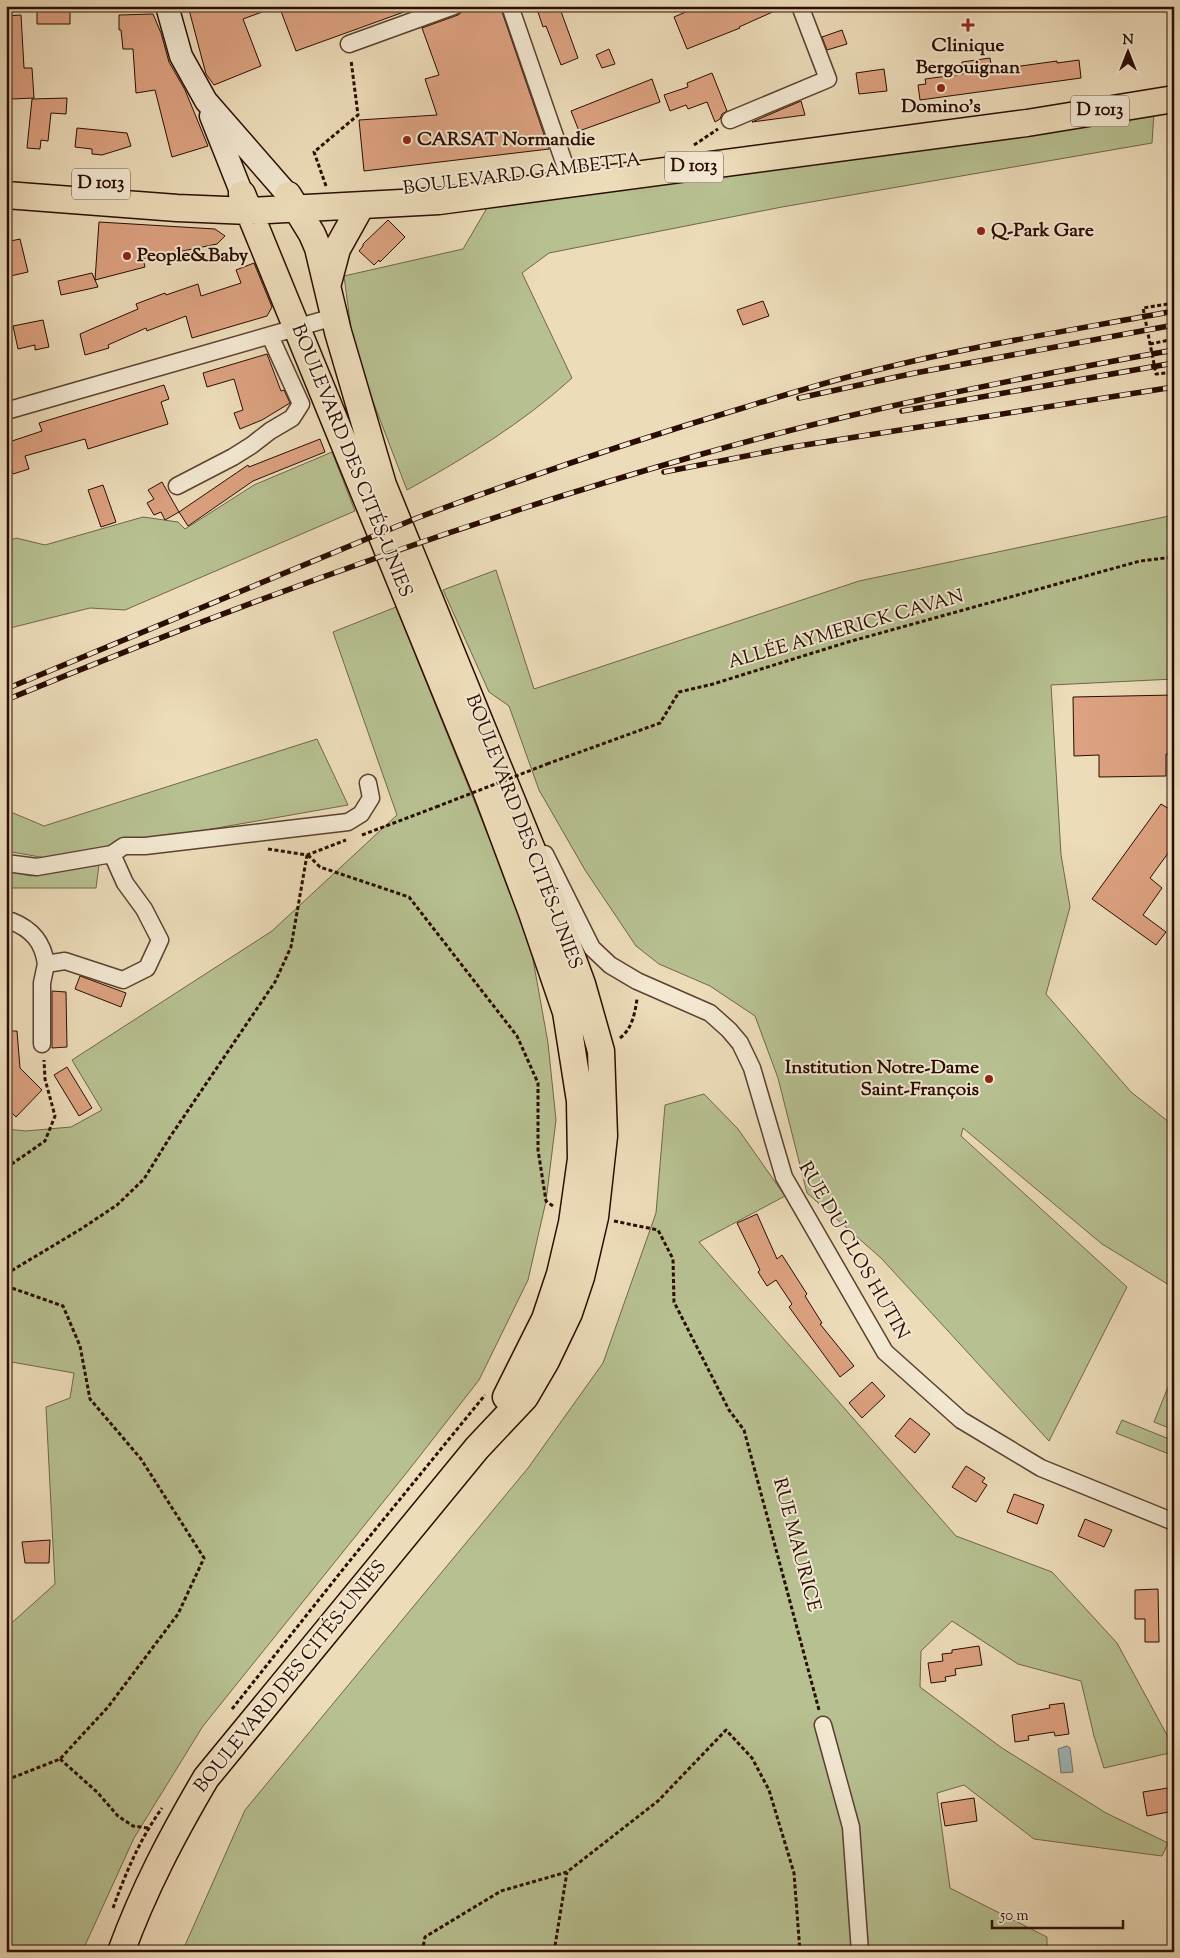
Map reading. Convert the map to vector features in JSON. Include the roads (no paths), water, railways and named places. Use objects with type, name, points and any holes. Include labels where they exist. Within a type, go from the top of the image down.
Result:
[{"type":"main road","points":[[167,6],[181,56],[206,101],[250,213],[238,223],[186,200]]},
{"type":"main road","name":"BOULEVARD GAMBETTA","points":[[293,202],[329,195],[400,190],[677,157],[1174,86]]},
{"type":"main road","name":"D 1013","points":[[6,177],[186,200],[250,213],[293,202],[361,206],[439,201],[1027,123],[1174,99]]},
{"type":"main road","points":[[206,101],[293,202]]},
{"type":"main road","name":"D 1013","points":[[6,195],[186,200]]},
{"type":"main road","name":"BOULEVARD DES CITÉS-UNIES","points":[[121,1952],[134,1916],[156,1867],[173,1833],[206,1778],[477,1448],[525,1397],[546,1361],[569,1313],[578,1286],[595,1217],[604,1136],[601,1051],[576,968],[537,862],[383,485],[334,317],[318,248],[293,202]]},
{"type":"main road","points":[[327,284],[337,249],[361,206]]},
{"type":"main road","name":"BOULEVARD DES CITÉS-UNIES","points":[[250,213],[479,774],[532,913],[566,1012],[580,1101],[581,1159],[572,1223],[560,1274],[545,1319],[511,1389],[477,1448]]},
{"type":"street","points":[[349,44],[454,6]]},
{"type":"street","points":[[510,6],[567,171]]},
{"type":"street","points":[[730,120],[828,79],[800,6]]},
{"type":"street","points":[[6,412],[334,317]]},
{"type":"street","points":[[177,486],[252,445],[270,430],[292,418],[301,404],[270,336]]},
{"type":"street","name":"RUE DU CLOS HUTIN","points":[[487,738],[592,948],[610,965],[637,981],[710,1013],[740,1043],[752,1068],[784,1177],[885,1352],[961,1420],[1041,1468],[1174,1522]]},
{"type":"street","points":[[6,863],[37,867],[112,854],[124,846],[145,846],[348,822],[361,814],[371,798],[368,783]]},
{"type":"street","points":[[46,964],[65,962],[124,980],[147,968],[160,940],[144,909],[125,883],[112,854]]},
{"type":"street","points":[[11,921],[26,926],[36,937],[44,954],[46,964],[42,982],[42,1044]]},
{"type":"street","points":[[823,1725],[851,1827],[860,1952]]},
{"type":"water","points":[[1067,1746],[1070,1748],[1073,1772],[1061,1773],[1058,1749]]},
{"type":"railway","points":[[6,689],[417,518],[622,446],[824,383],[909,362],[984,346],[1174,311]]},
{"type":"railway","points":[[799,398],[915,373],[1174,325]]},
{"type":"railway","points":[[6,700],[176,632],[347,568],[520,509],[607,482],[754,440],[873,410],[1053,372],[1174,350]]},
{"type":"railway","points":[[902,411],[1174,363]]},
{"type":"railway","points":[[664,472],[792,447],[1174,387]]},
{"type":"place","name":"Clinique Bergouignan","points":[[968,25]]},
{"type":"place","name":"Domino's","points":[[941,88]]},
{"type":"place","name":"CARSAT Normandie","points":[[407,140]]},
{"type":"place","name":"Q-Park Gare","points":[[981,231]]},
{"type":"place","name":"People&Baby","points":[[127,256]]},
{"type":"place","name":"Institution Notre‐Dame Saint‐François","points":[[989,1079]]}]
